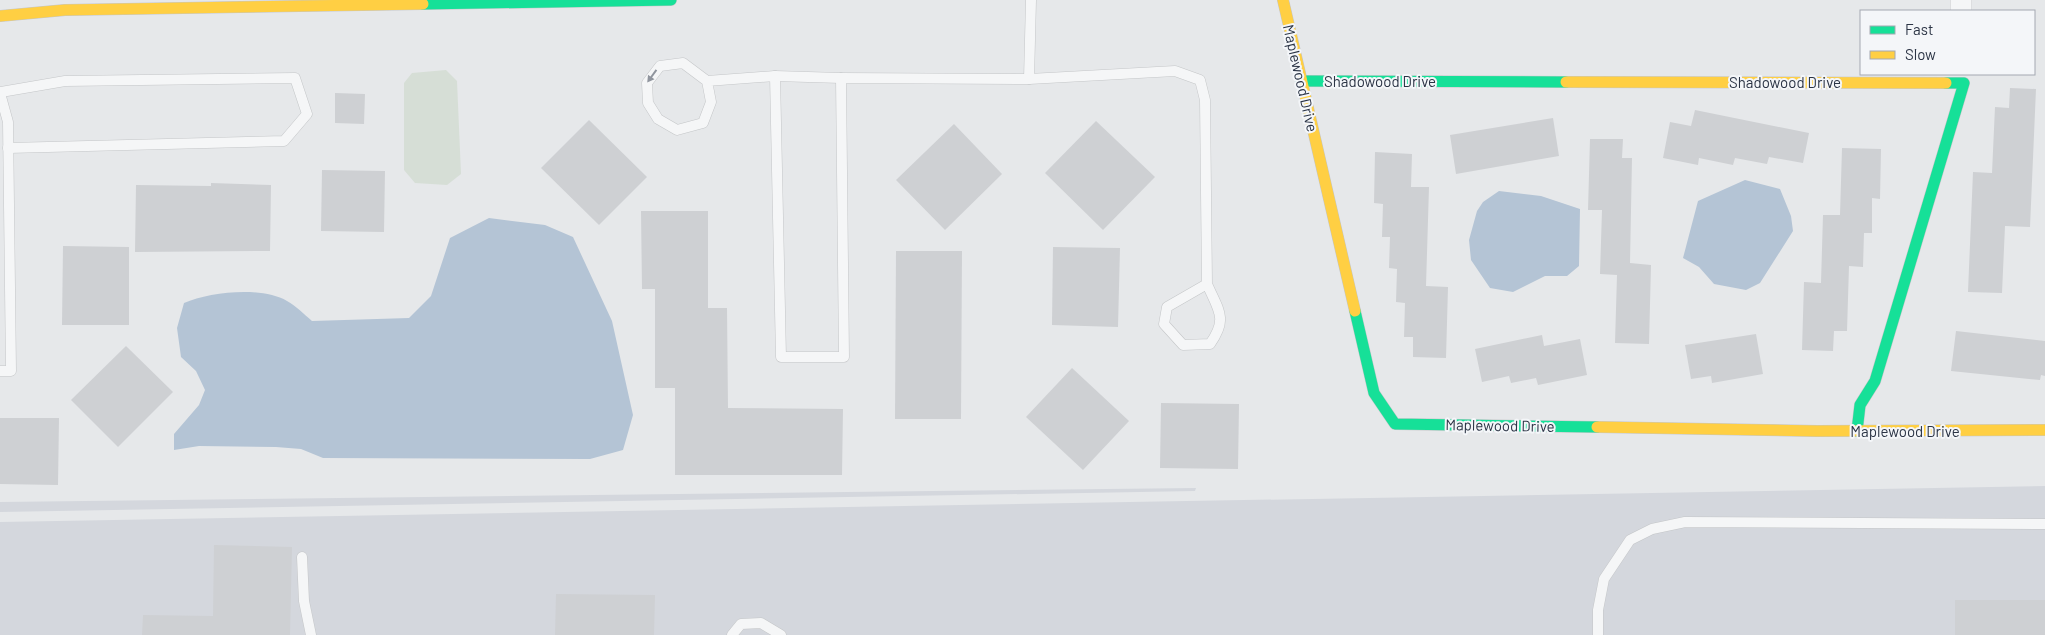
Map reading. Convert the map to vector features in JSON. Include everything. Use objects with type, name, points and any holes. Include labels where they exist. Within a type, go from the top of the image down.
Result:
[{"type":"street","points":[[0,16],[65,10],[671,0]]},
{"type":"street","name":"Maplewood Drive","points":[[1283,0],[1374,393],[1395,424],[1857,431],[2045,430]]},
{"type":"street","name":"Shadowood Drive","points":[[1301,81],[1964,78],[1875,382],[1860,405],[1857,431]]},
{"type":"lane","points":[[1029,79],[1031,0]]},
{"type":"lane","points":[[707,81],[711,102],[703,123],[677,130],[658,119],[648,103],[647,82],[660,66],[683,63],[707,81],[775,76],[1029,79],[1175,71],[1200,80],[1205,100],[1207,284],[1220,311],[1221,329],[1210,344],[1183,345],[1164,324],[1168,307],[1207,284]]},
{"type":"lane","points":[[775,76],[781,356],[844,357],[841,78]]},
{"type":"lane","points":[[0,371],[11,371],[8,148],[8,122],[0,92],[65,81],[295,78],[307,114],[284,141],[8,148]]},
{"type":"lane","points":[[1598,635],[1598,610],[1604,579],[1630,540],[1652,530],[1685,522],[2045,524]]},
{"type":"lane","points":[[302,557],[304,601],[311,635]]},
{"type":"lane","points":[[732,635],[741,624],[761,624],[781,635]]},
{"type":"shaded area","points":[[446,70],[457,81],[461,174],[447,185],[415,183],[404,170],[404,83],[412,73]]},
{"type":"shaded area","points":[[2045,486],[2045,635],[0,635],[0,522]]},
{"type":"shaded area","points":[[1196,488],[1195,491],[0,512],[0,502]]},
{"type":"water","points":[[1745,180],[1780,189],[1791,216],[1793,231],[1760,283],[1746,290],[1714,284],[1699,267],[1683,258],[1698,201]]},
{"type":"water","points":[[1499,191],[1541,196],[1580,209],[1579,266],[1567,276],[1545,276],[1513,292],[1490,288],[1471,260],[1469,240],[1477,211],[1483,202]]},
{"type":"water","points":[[489,218],[545,225],[573,237],[612,321],[633,415],[623,450],[590,459],[323,458],[301,449],[276,447],[199,446],[174,450],[174,434],[199,405],[205,390],[196,371],[181,357],[177,328],[184,303],[207,296],[250,292],[264,293],[287,301],[312,321],[409,318],[431,296],[450,238]]},
{"type":"building","points":[[2010,88],[2036,89],[2030,227],[2005,226],[2002,293],[1968,292],[1973,172],[1992,173],[1995,107],[2009,108]]},
{"type":"building","points":[[335,93],[365,94],[364,124],[335,123]]},
{"type":"building","points":[[1695,110],[1809,133],[1803,163],[1769,157],[1767,164],[1735,158],[1733,165],[1699,158],[1698,165],[1663,158],[1670,122],[1691,126]]},
{"type":"building","points":[[1553,118],[1559,156],[1456,174],[1450,135]]},
{"type":"building","points":[[589,120],[647,177],[599,225],[541,168]]},
{"type":"building","points":[[1096,121],[1155,177],[1103,230],[1045,173]]},
{"type":"building","points":[[954,124],[1002,174],[945,230],[896,180]]},
{"type":"building","points":[[1590,139],[1623,139],[1622,158],[1632,158],[1630,263],[1651,265],[1649,344],[1615,343],[1617,275],[1600,274],[1602,210],[1588,210]]},
{"type":"building","points":[[1842,148],[1881,149],[1880,199],[1872,198],[1872,233],[1864,233],[1863,267],[1849,266],[1847,331],[1834,331],[1833,351],[1802,350],[1804,282],[1821,283],[1823,215],[1840,215]]},
{"type":"building","points":[[1375,152],[1412,154],[1411,187],[1429,187],[1426,286],[1448,287],[1446,358],[1413,357],[1413,337],[1404,337],[1405,303],[1396,302],[1397,269],[1389,268],[1390,237],[1382,237],[1383,204],[1374,203]]},
{"type":"building","points":[[322,170],[385,171],[384,232],[321,231]]},
{"type":"building","points":[[211,183],[271,185],[270,251],[135,252],[136,185],[211,186]]},
{"type":"building","points":[[641,211],[708,211],[708,308],[727,308],[728,408],[843,409],[842,475],[675,475],[675,388],[655,388],[655,289],[642,289]]},
{"type":"building","points":[[63,246],[129,247],[129,325],[62,325]]},
{"type":"building","points":[[1053,247],[1120,248],[1118,327],[1052,325]]},
{"type":"building","points":[[896,251],[962,251],[961,419],[895,419]]},
{"type":"building","points":[[1956,331],[2045,341],[2045,376],[2041,375],[2040,380],[1951,371]]},
{"type":"building","points":[[1756,334],[1763,374],[1712,383],[1711,376],[1691,379],[1685,345]]},
{"type":"building","points":[[1542,335],[1544,346],[1580,339],[1587,375],[1538,385],[1536,378],[1511,383],[1509,376],[1482,382],[1475,349]]},
{"type":"building","points":[[126,346],[173,392],[118,447],[71,400]]},
{"type":"building","points":[[1072,368],[1129,421],[1083,470],[1026,417]]},
{"type":"building","points":[[1161,403],[1239,404],[1238,469],[1160,468]]},
{"type":"building","points":[[0,418],[59,418],[58,485],[0,484]]},
{"type":"building","points":[[214,545],[292,547],[290,635],[142,635],[143,615],[213,616]]},
{"type":"building","points":[[556,594],[655,595],[654,635],[555,635]]},
{"type":"building","points":[[1955,600],[2045,600],[2045,635],[1955,635]]},
{"type":"traffic: fast","points":[[423,4],[671,0]]},
{"type":"traffic: fast","points":[[1301,81],[1566,82]]},
{"type":"traffic: fast","points":[[1857,431],[1860,405],[1875,381],[1964,83],[1946,83]]},
{"type":"traffic: fast","points":[[1355,311],[1374,393],[1395,424],[1597,427]]},
{"type":"traffic: slow","points":[[1283,0],[1355,311]]},
{"type":"traffic: slow","points":[[0,16],[65,10],[423,4]]},
{"type":"traffic: slow","points":[[1566,82],[1946,83]]},
{"type":"traffic: slow","points":[[1597,427],[1817,431],[2045,430]]}]
